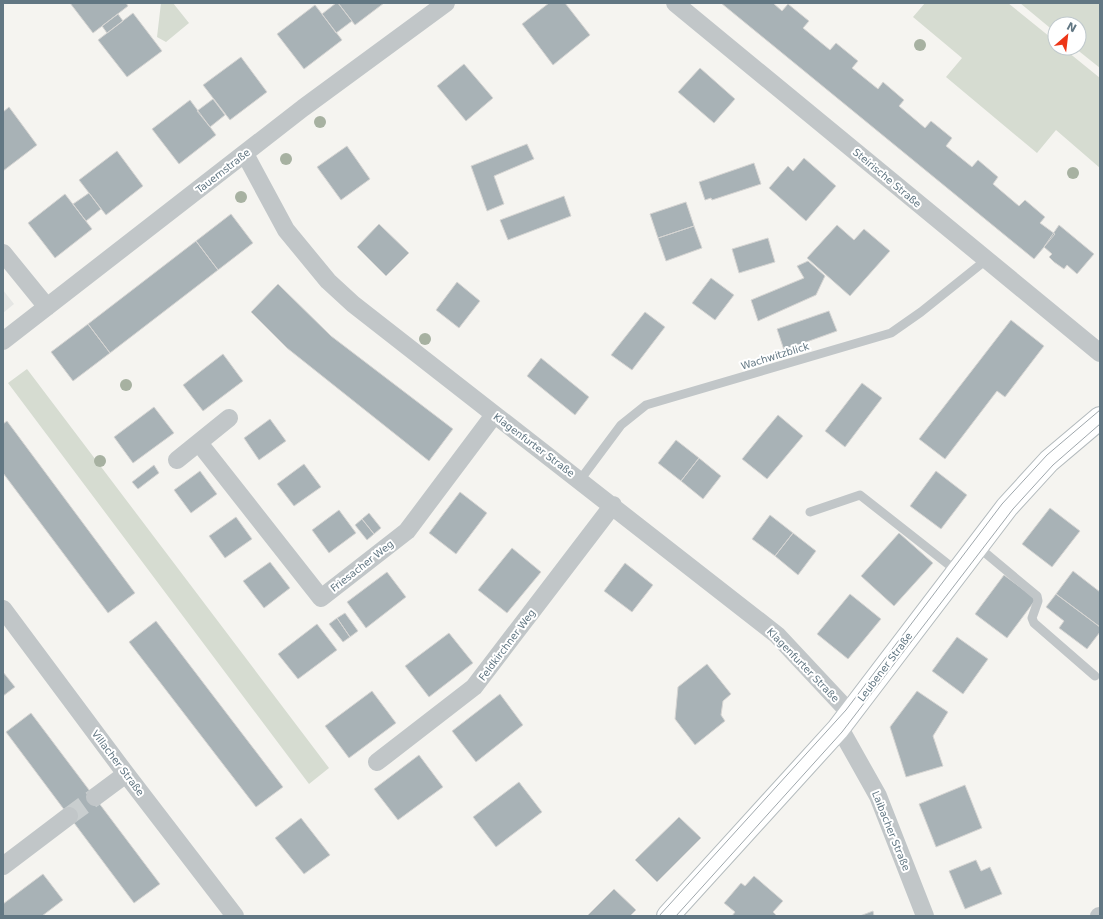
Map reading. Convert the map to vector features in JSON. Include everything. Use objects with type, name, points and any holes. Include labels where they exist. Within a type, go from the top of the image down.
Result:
[{"type":"street","name":"Tauernstraße","points":[[3,342],[304,108],[446,3]]},
{"type":"street","name":"Steirische Straße","points":[[675,3],[1100,353]]},
{"type":"street","name":"Klagenfurter Straße","points":[[245,154],[286,230],[328,281],[386,331],[613,505],[777,635],[844,721]]},
{"type":"street","points":[[3,253],[47,307]]},
{"type":"street","name":"Friesacher Weg","points":[[199,443],[321,598],[407,531],[494,415]]},
{"type":"street","points":[[176,460],[229,418]]},
{"type":"street","name":"Leubener Straße","points":[[668,916],[844,721],[1007,507],[1049,461],[1100,418]]},
{"type":"street","name":"Feldkirchner Weg","points":[[377,762],[474,687],[613,505]]},
{"type":"street","name":"Villacher Straße","points":[[3,609],[126,774],[236,916]]},
{"type":"street","name":"Laibacher Straße","points":[[844,721],[842,732],[878,796],[924,916]]},
{"type":"street","points":[[95,797],[126,774]]},
{"type":"street","points":[[3,866],[68,816]]},
{"type":"lane","name":"Wachwitzblick","points":[[580,480],[620,425],[646,406],[891,333],[921,312],[986,260]]},
{"type":"lane","points":[[810,512],[860,495],[958,572]]},
{"type":"lane","points":[[977,546],[1037,596],[1038,601],[1032,618],[1034,623],[1095,676]]},
{"type":"shaded area","points":[[161,3],[173,3],[189,23],[166,42],[157,37]]},
{"type":"shaded area","points":[[925,3],[1008,3],[1047,35],[1047,56],[1073,56],[1100,78],[1100,168],[1056,130],[1037,153],[946,77],[962,58],[913,17]]},
{"type":"shaded area","points":[[1020,3],[1100,3],[1100,68],[1085,56],[1087,56],[1087,16],[1047,16],[1047,25]]},
{"type":"shaded area","points":[[3,290],[14,304],[3,313]]},
{"type":"shaded area","points":[[27,369],[329,768],[309,784],[8,383]]},
{"type":"building","points":[[70,3],[126,3],[128,6],[93,33]]},
{"type":"building","points":[[338,3],[352,21],[336,33],[322,14]]},
{"type":"building","points":[[338,3],[384,3],[355,25]]},
{"type":"building","points":[[549,3],[565,3],[590,35],[553,65],[522,24]]},
{"type":"building","points":[[721,3],[773,3],[782,11],[788,4],[809,21],[803,28],[830,50],[836,43],[858,61],[852,68],[878,89],[883,82],[904,100],[899,106],[925,128],[931,121],[952,138],[946,146],[972,167],[978,160],[998,177],[993,184],[1019,206],[1025,200],[1045,217],[1040,223],[1055,234],[1034,259]]},
{"type":"building","points":[[315,5],[342,40],[304,69],[277,34]]},
{"type":"building","points":[[133,13],[162,51],[127,77],[98,40]]},
{"type":"building","points":[[118,14],[123,21],[107,33],[102,26]]},
{"type":"building","points":[[241,57],[267,92],[230,120],[203,85]]},
{"type":"building","points":[[464,64],[493,98],[466,121],[437,86]]},
{"type":"building","points":[[700,68],[735,99],[714,123],[678,92]]},
{"type":"building","points":[[213,99],[225,115],[210,127],[197,111]]},
{"type":"building","points":[[190,100],[216,135],[179,164],[152,129]]},
{"type":"building","points":[[9,107],[37,145],[3,171],[3,112]]},
{"type":"building","points":[[527,144],[534,159],[494,176],[504,204],[487,211],[471,166]]},
{"type":"building","points":[[347,146],[370,179],[341,200],[317,167]]},
{"type":"building","points":[[117,151],[143,186],[106,215],[79,180]]},
{"type":"building","points":[[804,158],[836,186],[806,221],[769,188],[788,166],[793,171]]},
{"type":"building","points":[[754,163],[761,184],[712,200],[711,198],[705,200],[699,182]]},
{"type":"building","points":[[89,193],[101,209],[86,221],[73,204]]},
{"type":"building","points":[[65,194],[92,229],[55,258],[28,223]]},
{"type":"building","points":[[564,196],[571,216],[508,240],[500,220]]},
{"type":"building","points":[[686,202],[694,226],[658,238],[650,214]]},
{"type":"building","points":[[231,214],[253,243],[218,270],[196,241]]},
{"type":"building","points":[[379,224],[409,253],[386,276],[357,247]]},
{"type":"building","points":[[837,225],[854,240],[864,229],[890,251],[850,296],[807,258]]},
{"type":"building","points":[[1059,225],[1094,254],[1077,274],[1067,265],[1064,269],[1054,262],[1049,257],[1052,254],[1044,247]]},
{"type":"building","points":[[694,226],[702,248],[666,261],[658,238]]},
{"type":"building","points":[[768,238],[775,262],[739,273],[732,249]]},
{"type":"building","points":[[196,241],[218,270],[110,353],[88,324]]},
{"type":"building","points":[[808,261],[825,276],[816,295],[758,321],[751,300],[804,278],[797,266]]},
{"type":"building","points":[[711,278],[734,295],[715,320],[692,303]]},
{"type":"building","points":[[457,282],[480,301],[459,328],[436,310]]},
{"type":"building","points":[[278,284],[331,336],[453,429],[429,461],[287,348],[251,312]]},
{"type":"building","points":[[829,311],[837,331],[784,350],[777,329]]},
{"type":"building","points":[[645,312],[665,327],[632,370],[611,355]]},
{"type":"building","points":[[1011,320],[1044,346],[1005,397],[997,391],[945,459],[919,439]]},
{"type":"building","points":[[88,324],[110,353],[73,381],[51,352]]},
{"type":"building","points":[[223,354],[243,381],[203,411],[183,385]]},
{"type":"building","points":[[541,358],[589,397],[575,415],[527,376]]},
{"type":"building","points":[[862,383],[882,398],[845,447],[825,431]]},
{"type":"building","points":[[154,407],[174,433],[133,463],[114,437]]},
{"type":"building","points":[[778,415],[803,436],[767,479],[742,459]]},
{"type":"building","points":[[270,419],[286,441],[259,460],[244,438]]},
{"type":"building","points":[[7,421],[135,593],[108,613],[3,473],[3,424]]},
{"type":"building","points":[[676,440],[699,458],[681,481],[658,463]]},
{"type":"building","points":[[699,458],[721,476],[703,499],[681,481]]},
{"type":"building","points":[[304,464],[321,487],[294,506],[277,484]]},
{"type":"building","points":[[154,465],[159,473],[138,489],[132,482]]},
{"type":"building","points":[[200,471],[217,494],[191,513],[174,490]]},
{"type":"building","points":[[936,471],[967,495],[941,529],[910,506]]},
{"type":"building","points":[[460,492],[487,513],[456,554],[429,533]]},
{"type":"building","points":[[1050,508],[1080,531],[1052,567],[1022,544]]},
{"type":"building","points":[[339,510],[356,533],[329,553],[312,530]]},
{"type":"building","points":[[369,513],[381,528],[374,534],[362,519]]},
{"type":"building","points":[[770,515],[793,533],[775,556],[752,539]]},
{"type":"building","points":[[236,517],[252,539],[225,558],[209,536]]},
{"type":"building","points":[[362,519],[374,534],[367,540],[355,525]]},
{"type":"building","points":[[793,533],[816,551],[798,575],[775,556]]},
{"type":"building","points":[[899,533],[933,563],[894,606],[861,576]]},
{"type":"building","points":[[512,548],[541,572],[507,613],[478,590]]},
{"type":"building","points":[[270,562],[290,588],[264,608],[243,581]]},
{"type":"building","points":[[625,563],[653,585],[632,612],[604,591]]},
{"type":"building","points":[[1073,571],[1100,592],[1100,627],[1056,594]]},
{"type":"building","points":[[387,572],[406,597],[366,628],[347,602]]},
{"type":"building","points":[[1004,575],[1036,599],[1007,638],[975,614]]},
{"type":"building","points":[[850,594],[881,619],[848,659],[817,634]]},
{"type":"building","points":[[1056,594],[1100,627],[1100,632],[1087,649],[1059,628],[1064,621],[1046,607]]},
{"type":"building","points":[[345,613],[358,631],[350,637],[337,618]]},
{"type":"building","points":[[337,618],[350,637],[343,642],[329,624]]},
{"type":"building","points":[[156,621],[283,787],[256,807],[129,642]]},
{"type":"building","points":[[317,624],[337,650],[298,679],[278,654]]},
{"type":"building","points":[[449,633],[473,663],[429,697],[405,666]]},
{"type":"building","points":[[957,637],[988,659],[963,694],[932,671]]},
{"type":"building","points":[[707,664],[731,694],[723,701],[721,715],[725,721],[695,745],[675,719],[678,687]]},
{"type":"building","points":[[3,672],[15,687],[3,696]]},
{"type":"building","points":[[372,691],[396,723],[349,758],[325,726]]},
{"type":"building","points":[[917,691],[948,712],[933,736],[943,766],[906,777],[890,727]]},
{"type":"building","points":[[500,694],[523,725],[476,762],[452,731]]},
{"type":"building","points":[[31,713],[160,884],[134,903],[6,732]]},
{"type":"building","points":[[419,755],[443,787],[398,820],[374,789]]},
{"type":"building","points":[[519,782],[542,812],[496,847],[473,817]]},
{"type":"building","points":[[965,785],[982,828],[936,847],[919,804]]},
{"type":"building","points":[[679,817],[701,838],[657,882],[635,860]]},
{"type":"building","points":[[301,818],[330,855],[304,874],[275,838]]},
{"type":"building","points":[[976,860],[981,871],[990,867],[1002,894],[965,909],[949,871]]},
{"type":"building","points":[[43,874],[63,900],[42,916],[3,916],[3,904]]},
{"type":"building","points":[[754,876],[783,901],[773,912],[776,915],[732,916],[735,912],[724,903],[741,883],[745,886]]},
{"type":"building","points":[[614,889],[636,910],[630,916],[587,916]]},
{"type":"building","points":[[873,911],[874,916],[860,916]]},
{"type":"tunnel","points":[[69,816],[95,797]]},
{"type":"tram line","points":[[659,916],[846,710],[1002,504],[1047,455],[1100,410]]},
{"type":"tram line","points":[[676,916],[842,732],[1013,509],[1053,465],[1100,424]]}]
